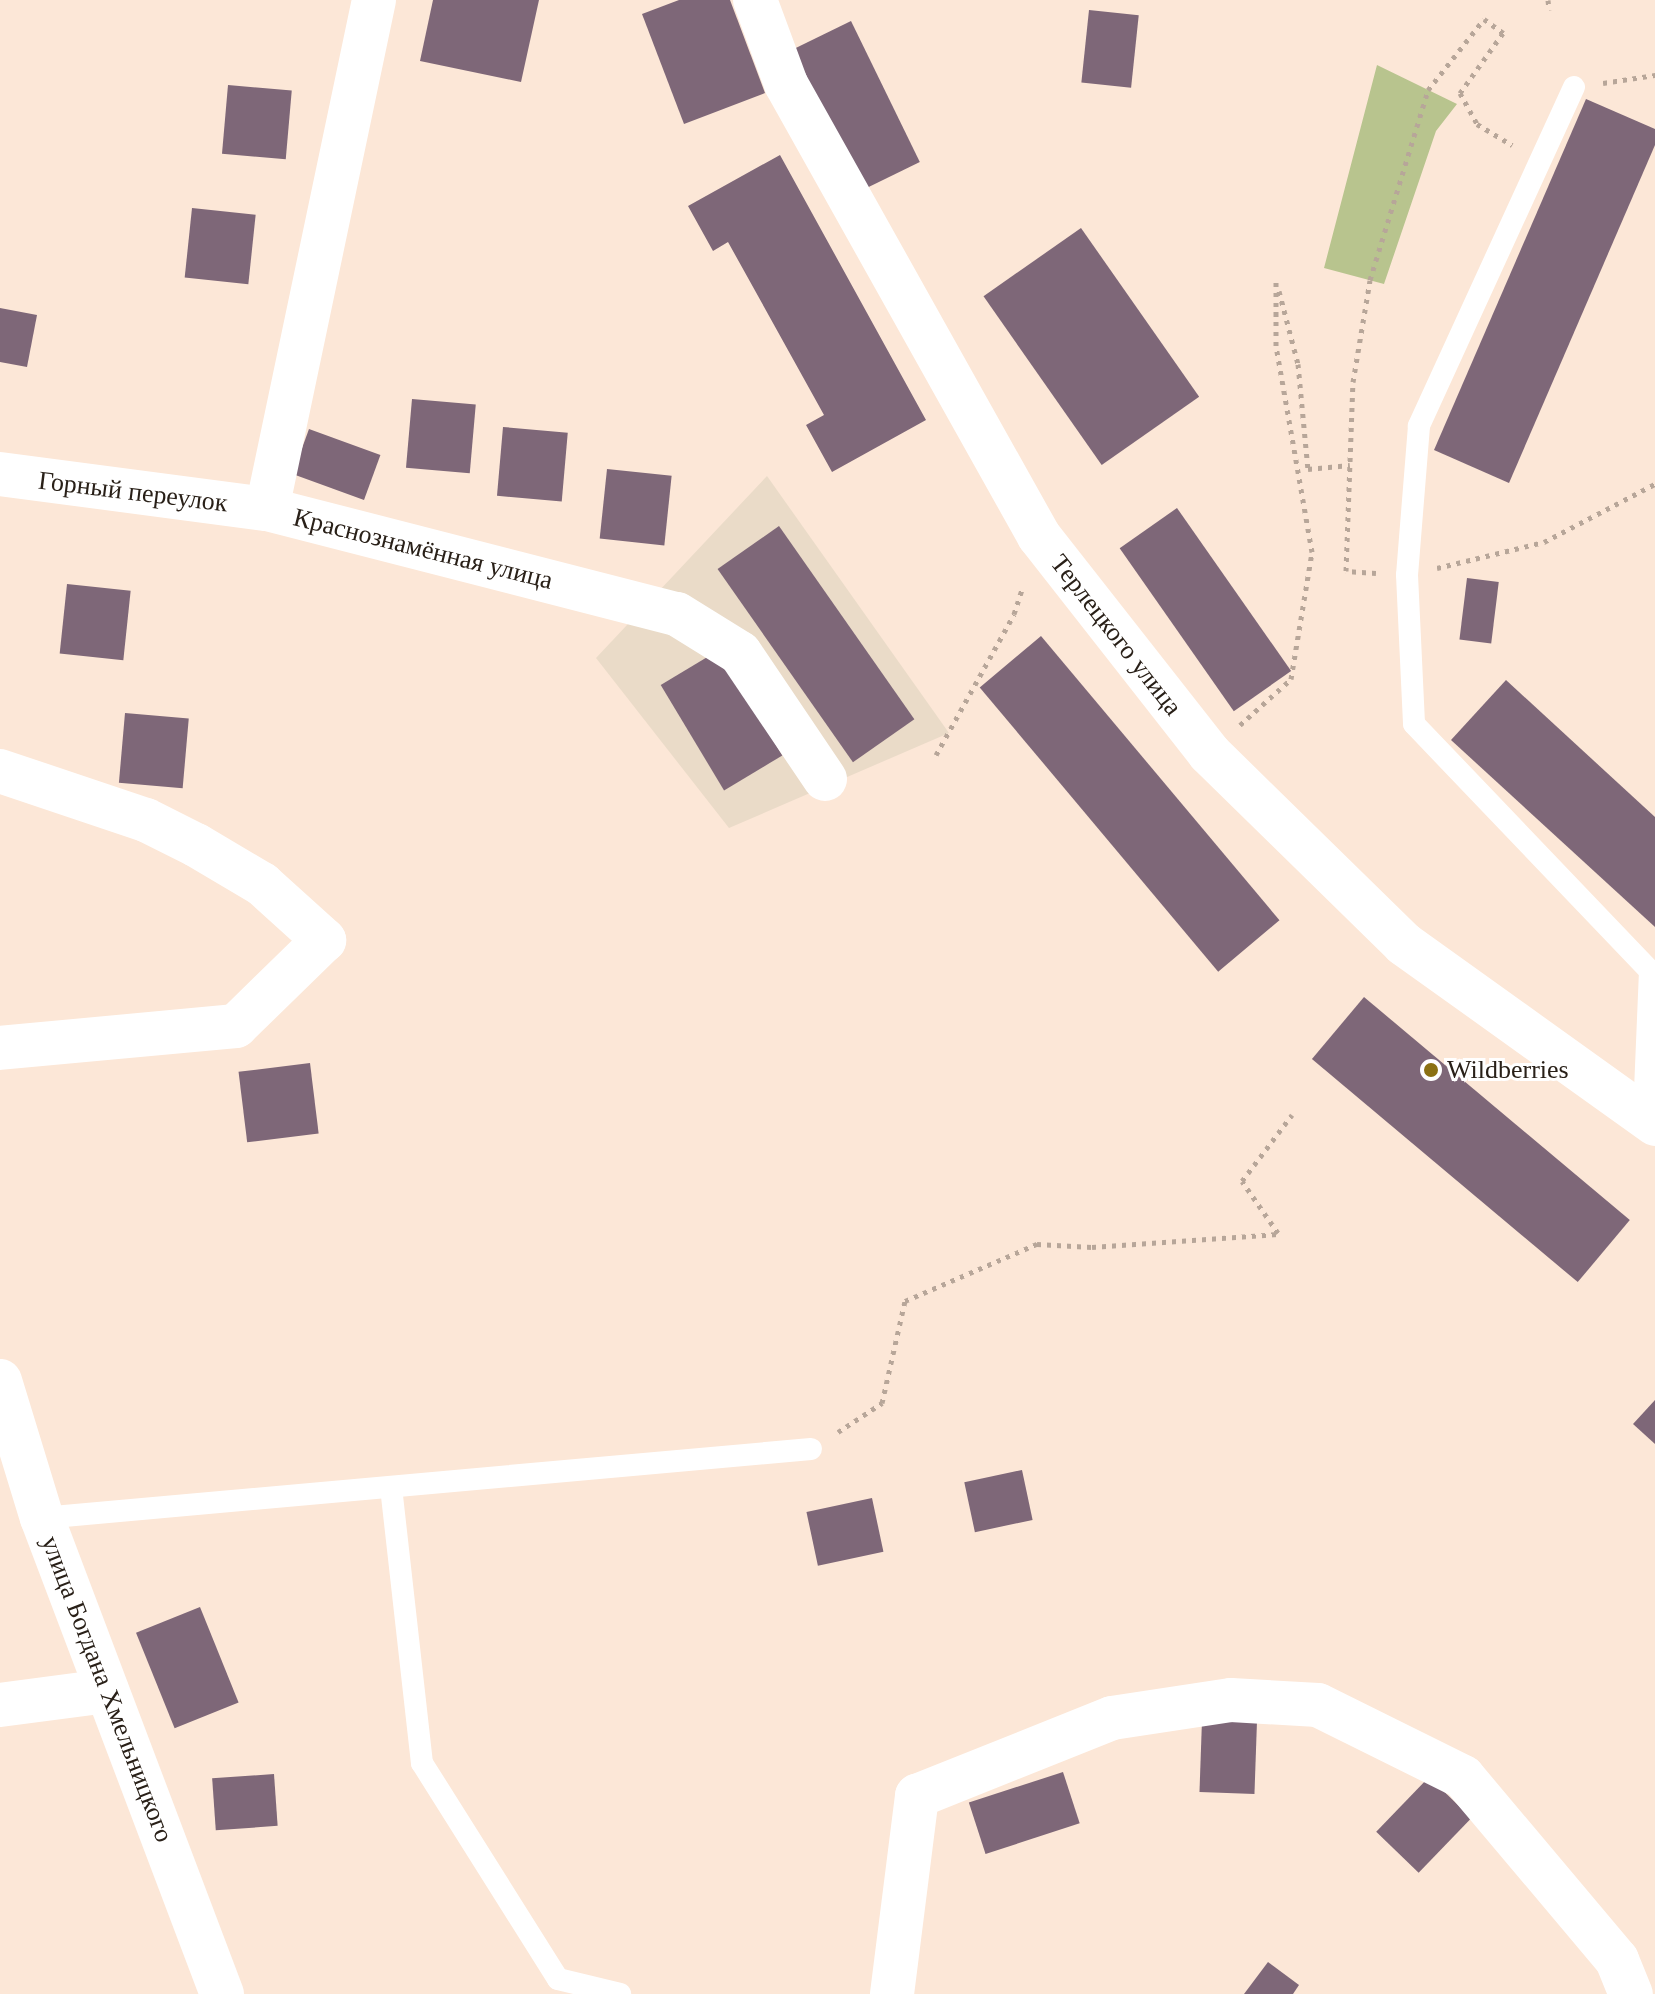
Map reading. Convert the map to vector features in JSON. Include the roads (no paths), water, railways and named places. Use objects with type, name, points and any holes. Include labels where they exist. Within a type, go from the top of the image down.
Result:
[{"type":"street","name":"Краснознамённая улица","points":[[374,0],[267,509],[677,614],[740,653],[825,779]]},
{"type":"street","name":"Терлецкого улица","points":[[755,0],[786,84],[1039,536],[1209,753],[1404,944],[1650,1121]]},
{"type":"street","name":"Горный переулок","points":[[0,474],[267,509]]},
{"type":"street","points":[[0,771],[146,820],[196,845],[262,884],[324,940],[236,1026],[0,1048]]},
{"type":"street","name":"улица Богдана Хмельницкого","points":[[0,1381],[42,1518],[222,1994]]},
{"type":"street","points":[[0,1705],[107,1691]]},
{"type":"street","points":[[892,1994],[917,1796],[1112,1718],[1231,1700],[1318,1705],[1463,1777],[1617,1960],[1631,1994]]},
{"type":"lane","points":[[1574,87],[1419,426],[1407,575],[1414,724],[1650,971],[1650,1121]]},
{"type":"lane","points":[[42,1518],[811,1449]]},
{"type":"lane","points":[[391,1487],[422,1763],[558,1979],[620,1994]]},
{"type":"place","name":"Wildberries","points":[[1431,1070]]}]
